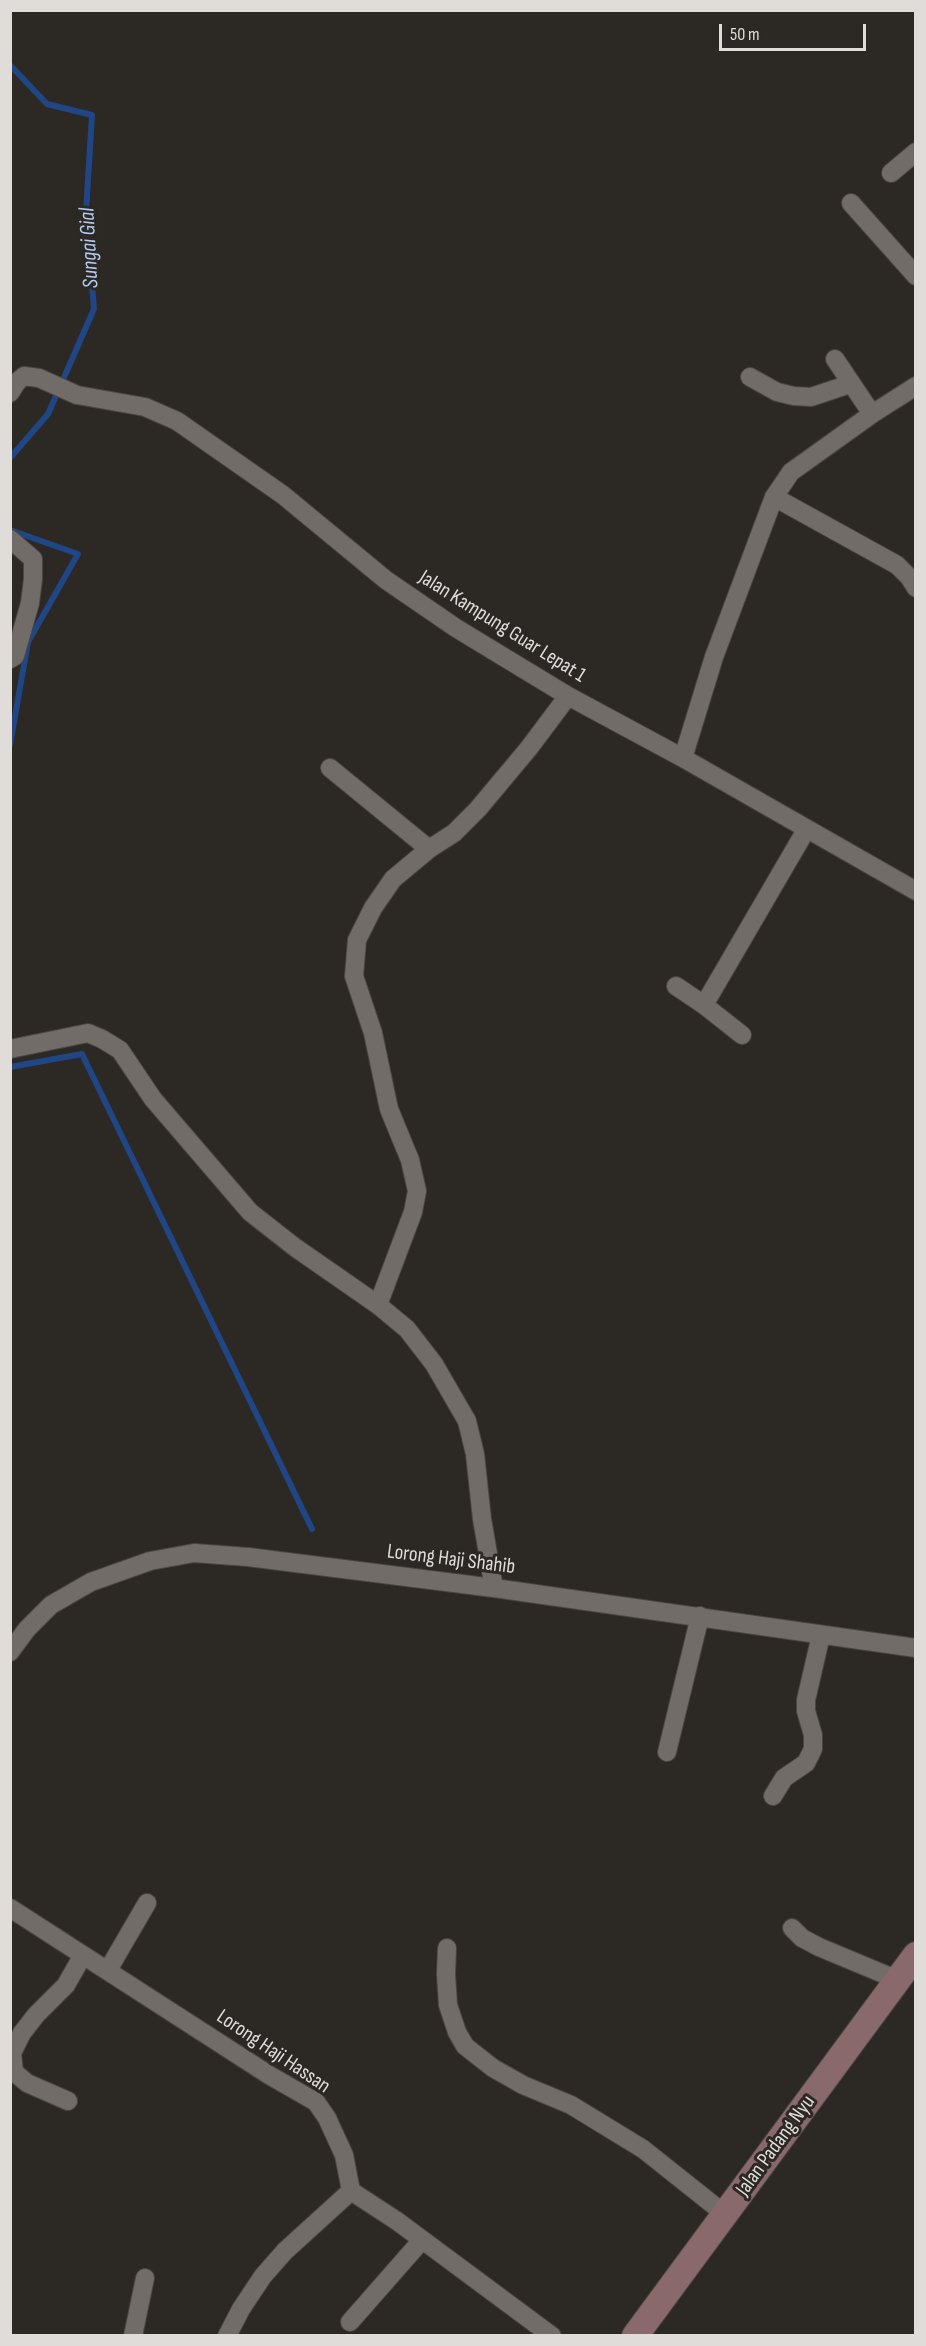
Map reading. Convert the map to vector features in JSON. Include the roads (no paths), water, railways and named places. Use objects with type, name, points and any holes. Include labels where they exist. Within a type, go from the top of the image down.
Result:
[{"type":"street","points":[[891,173],[915,152]]},
{"type":"street","points":[[851,203],[915,276]]},
{"type":"street","points":[[835,359],[872,414]]},
{"type":"street","points":[[10,393],[17,382],[17,372]]},
{"type":"street","name":"Jalan Kampung Guar Lepat 1","points":[[17,372],[39,378],[77,395],[145,406],[177,421],[283,495],[386,580],[456,628],[568,696],[683,758],[915,891]]},
{"type":"street","points":[[750,376],[777,392],[794,396],[812,397],[850,384]]},
{"type":"street","points":[[683,758],[714,657],[774,497],[791,472],[915,386]]},
{"type":"street","points":[[774,497],[897,565],[909,577],[915,588]]},
{"type":"street","points":[[10,539],[33,559],[33,579],[27,614],[15,656],[10,659]]},
{"type":"street","points":[[378,1305],[413,1212],[417,1191],[410,1160],[389,1110],[373,1033],[354,976],[357,940],[373,908],[393,879],[429,849],[454,833],[478,809],[568,696]]},
{"type":"street","points":[[330,768],[429,849]]},
{"type":"street","points":[[704,1005],[807,830]]},
{"type":"street","points":[[676,986],[742,1035]]},
{"type":"street","points":[[10,1049],[88,1033],[120,1050],[153,1099],[250,1212],[296,1248],[378,1305],[407,1329],[434,1364],[466,1421],[475,1454],[482,1519],[494,1588]]},
{"type":"street","name":"Lorong Haji Shahib","points":[[10,1652],[27,1629],[51,1605],[91,1582],[150,1561],[194,1553],[260,1558],[494,1588],[915,1648]]},
{"type":"street","points":[[667,1752],[700,1616]]},
{"type":"street","points":[[774,1796],[784,1778],[806,1763],[813,1749],[813,1735],[808,1720],[806,1700],[821,1635]]},
{"type":"street","points":[[108,1970],[147,1903]]},
{"type":"street","name":"Lorong Haji Hassan","points":[[10,1908],[269,2075],[316,2102],[327,2118],[344,2155],[351,2192]]},
{"type":"street","points":[[792,1928],[802,1938],[819,1947],[898,1980]]},
{"type":"street","points":[[447,1948],[448,2005],[457,2032],[465,2046],[493,2068],[523,2085],[571,2105],[643,2148],[726,2214]]},
{"type":"street","points":[[68,2101],[27,2083],[14,2072],[12,2053],[22,2033],[36,2015],[66,1985],[83,1955]]},
{"type":"street","name":"Jalan Padang Nyu","points":[[635,2336],[915,1955]]},
{"type":"street","points":[[227,2336],[241,2309],[263,2276],[307,2230],[351,2192],[422,2240],[552,2336]]},
{"type":"street","points":[[350,2322],[422,2240]]},
{"type":"street","points":[[133,2336],[145,2278]]},
{"type":"waterway","name":"Sungai Gial","points":[[10,65],[47,104],[92,115],[86,212],[94,309],[48,414],[10,458]]},
{"type":"waterway","name":"Sungai Gial","points":[[10,530],[78,554],[28,642],[10,745]]},
{"type":"waterway","points":[[10,1067],[82,1054],[312,1529]]}]
